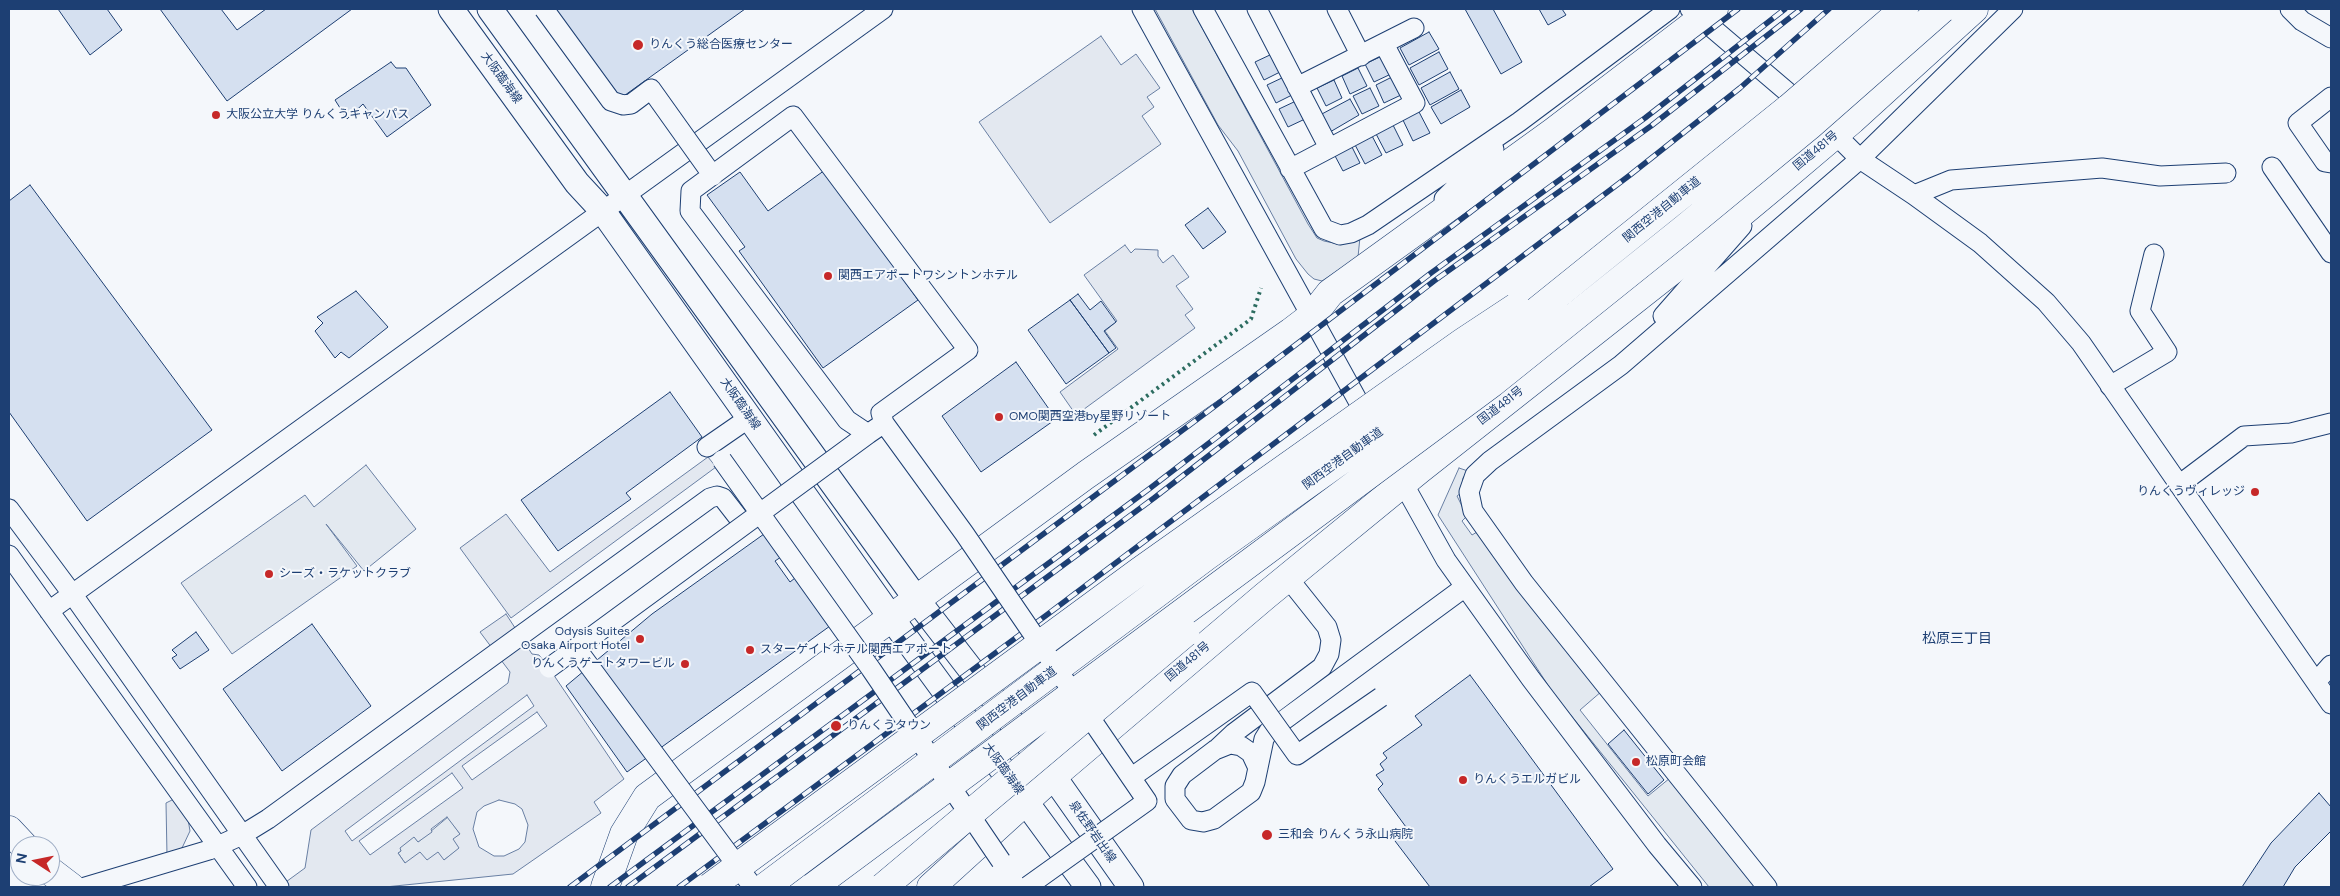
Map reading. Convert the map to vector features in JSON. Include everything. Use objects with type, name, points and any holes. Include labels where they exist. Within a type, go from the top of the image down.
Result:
[{"type":"highway","name":"関西空港自動車道","points":[[765,887],[1208,555],[1435,393],[1789,108],[1904,9]]},
{"type":"highway","name":"国道481号","points":[[931,887],[1052,776],[1288,578],[1685,260],[1837,134],[1946,21],[1974,9]]},
{"type":"highway","points":[[605,887],[624,834],[648,797],[1086,475],[1234,374],[1312,316],[1330,293],[1560,126],[1702,12]]},
{"type":"highway","points":[[813,887],[1492,383],[1809,126],[1946,21]]},
{"type":"highway","points":[[710,887],[1124,583],[1463,342],[1511,310],[1586,270]]},
{"type":"highway","points":[[883,887],[1189,630],[1408,459],[1492,383]]},
{"type":"highway","points":[[60,879],[70,887]]},
{"type":"main road","name":"大阪臨海線","points":[[451,9],[577,183],[602,210],[892,619],[1026,801]]},
{"type":"main road","points":[[490,9],[917,600],[1052,776]]},
{"type":"main road","name":"泉佐野岩出線","points":[[1052,776],[1131,887]]},
{"type":"main road","points":[[1026,801],[1088,887]]},
{"type":"street","points":[[544,9],[611,101],[623,105],[631,104],[651,89],[712,176]]},
{"type":"street","points":[[49,611],[883,9]]},
{"type":"street","points":[[1142,9],[1446,560],[1537,687],[1657,845],[1692,887]]},
{"type":"street","points":[[1203,9],[1324,229],[1340,235],[1351,233],[1368,225],[1518,122],[1670,9]]},
{"type":"street","points":[[1257,9],[1329,148]]},
{"type":"street","points":[[1337,9],[1361,56]]},
{"type":"street","points":[[1946,21],[1984,9]]},
{"type":"street","points":[[1767,887],[1524,583],[1473,511],[1469,492],[1475,475],[1490,461],[1621,364],[1860,160],[2013,9]]},
{"type":"street","points":[[2290,9],[2302,21],[2331,38]]},
{"type":"street","points":[[1702,12],[1837,134],[1860,160],[1914,195],[1980,243],[2046,302],[2081,343],[2331,704]]},
{"type":"street","points":[[1298,87],[1414,28]]},
{"type":"street","points":[[1290,169],[1415,103],[1384,44]]},
{"type":"street","points":[[2331,97],[2298,123],[2325,162],[2331,163]]},
{"type":"street","points":[[868,434],[846,420],[690,211],[691,192],[793,116],[968,350],[881,413],[884,423],[964,532],[1147,801],[1028,886]]},
{"type":"street","points":[[1415,232],[1444,199],[1507,136],[1518,122]]},
{"type":"street","points":[[2272,167],[2331,254]]},
{"type":"street","points":[[1914,195],[1951,180],[2102,168],[2160,176],[2226,173]]},
{"type":"street","points":[[1621,364],[1780,181]]},
{"type":"street","points":[[2110,386],[2167,352],[2140,311],[2154,254]]},
{"type":"street","points":[[707,447],[749,418]]},
{"type":"street","points":[[549,668],[884,423]]},
{"type":"street","points":[[2179,485],[2244,436],[2291,434],[2331,423]]},
{"type":"street","points":[[722,460],[759,515],[871,669],[1000,861]]},
{"type":"street","points":[[85,887],[218,847],[242,835],[268,819],[710,498],[716,496],[723,498],[736,516]]},
{"type":"street","points":[[9,508],[73,595],[279,887]]},
{"type":"street","points":[[9,555],[247,887]]},
{"type":"street","points":[[1288,578],[1327,627],[1331,640],[1329,654],[1322,667],[1182,775],[1175,786],[1175,799],[1191,820],[1203,822],[1214,819],[1251,792],[1264,739],[1269,731],[1465,587]]},
{"type":"street","points":[[576,648],[753,887]]},
{"type":"street","points":[[2316,682],[2331,665]]},
{"type":"street","points":[[1132,777],[1252,692],[1296,755],[1381,697]]},
{"type":"street","points":[[1215,750],[1230,744],[1241,746],[1251,753],[1258,768]]},
{"type":"shaded area","points":[[1155,9],[1192,9],[1317,238],[1338,244],[1360,237],[1358,257],[1322,281],[1314,279],[1308,274],[1296,259],[1238,151],[1218,125]]},
{"type":"shaded area","points":[[1101,36],[1121,65],[1136,54],[1160,88],[1147,97],[1154,107],[1142,116],[1161,144],[1050,223],[979,122]]},
{"type":"shaded area","points":[[1125,245],[1131,253],[1135,249],[1158,250],[1158,256],[1163,263],[1173,255],[1189,277],[1176,286],[1193,309],[1185,315],[1195,328],[1076,415],[1060,392],[1118,349],[1105,331],[1117,321],[1084,275]]},
{"type":"shaded area","points":[[708,457],[716,467],[511,618],[460,548],[506,514],[550,572]]},
{"type":"shaded area","name":"シーズ・ラケットクラブ","points":[[366,465],[416,529],[364,571],[326,524],[357,566],[232,654],[181,583],[305,495],[314,507]]},
{"type":"shaded area","points":[[1459,468],[1468,471],[1463,478],[1461,493],[1457,496],[1467,516],[1462,521],[1472,535],[1477,532],[1602,691],[1580,710],[1648,796],[1670,778],[1757,887],[1709,887],[1553,693],[1438,515]]},
{"type":"shaded area","points":[[506,614],[532,654],[539,655],[549,668],[624,779],[594,802],[601,813],[513,874],[385,887],[279,887],[305,868],[311,830],[508,683],[510,672],[480,632]],"holes":[[[527,695],[534,706],[352,841],[345,831]],[[537,712],[547,726],[472,780],[462,766]],[[452,773],[463,788],[370,855],[359,841]],[[499,800],[515,804],[522,809],[528,825],[525,842],[519,849],[504,856],[494,856],[479,847],[473,829],[477,812],[484,806]],[[447,817],[460,834],[453,839],[459,848],[444,860],[438,852],[427,860],[420,852],[405,863],[398,853],[401,851],[400,848],[414,837],[418,842],[432,832],[431,829]]]},
{"type":"shaded area","points":[[174,799],[188,819],[190,831],[182,848],[167,856],[166,803]]},
{"type":"shaded area","points":[[448,817],[460,834],[460,848],[444,860],[405,863],[398,853],[401,851],[399,848],[414,836],[418,842]]},
{"type":"building","points":[[58,9],[107,9],[122,30],[90,55]]},
{"type":"building","points":[[160,9],[221,9],[237,30],[266,9],[352,9],[227,101]]},
{"type":"building","name":"りんくう総合医療センター","points":[[554,9],[745,9],[621,98]]},
{"type":"building","points":[[1465,9],[1493,9],[1522,62],[1501,74]]},
{"type":"building","points":[[1539,9],[1562,9],[1566,15],[1548,25]]},
{"type":"building","points":[[1429,32],[1439,49],[1409,65],[1400,48]]},
{"type":"building","points":[[1439,52],[1448,69],[1419,85],[1410,68]]},
{"type":"building","points":[[1272,54],[1280,72],[1264,80],[1255,62]]},
{"type":"building","points":[[1382,56],[1391,74],[1374,82],[1365,64]]},
{"type":"building","points":[[391,62],[396,68],[406,68],[431,105],[387,137],[363,104],[347,119],[335,100]]},
{"type":"building","points":[[1358,68],[1367,86],[1350,94],[1342,76]]},
{"type":"building","points":[[1450,72],[1459,89],[1430,105],[1421,88]]},
{"type":"building","points":[[1284,77],[1292,95],[1276,103],[1267,85]]},
{"type":"building","points":[[1392,77],[1401,95],[1384,103],[1376,85]]},
{"type":"building","points":[[1334,80],[1342,98],[1326,106],[1317,88]]},
{"type":"building","points":[[1370,88],[1379,106],[1362,114],[1353,96]]},
{"type":"building","points":[[1461,90],[1470,107],[1441,124],[1431,107]]},
{"type":"building","points":[[1350,99],[1359,115],[1330,132],[1320,115]]},
{"type":"building","points":[[1296,101],[1305,119],[1288,127],[1279,109]]},
{"type":"building","points":[[1418,110],[1430,133],[1413,141],[1402,118]]},
{"type":"building","points":[[1391,121],[1403,145],[1386,153],[1374,130]]},
{"type":"building","points":[[1370,132],[1382,155],[1365,164],[1353,141]]},
{"type":"building","points":[[1351,145],[1360,163],[1343,171],[1334,154]]},
{"type":"building","name":"関西エアポートワシントンホテル","points":[[825,170],[918,300],[823,368],[739,251],[745,247],[707,195],[740,172],[768,211]]},
{"type":"building","points":[[30,185],[212,430],[87,521],[9,412],[9,201]]},
{"type":"building","points":[[1208,208],[1226,232],[1203,249],[1185,225]]},
{"type":"building","points":[[356,291],[388,327],[349,358],[341,352],[335,358],[315,331],[323,323],[317,317]]},
{"type":"building","points":[[1078,294],[1090,310],[1101,301],[1116,322],[1104,331],[1116,348],[1109,353],[1070,300]]},
{"type":"building","points":[[1070,300],[1109,353],[1066,384],[1028,330]]},
{"type":"building","name":"OMO関西空港by星野リゾート","points":[[1016,362],[1056,419],[981,472],[942,416]]},
{"type":"building","points":[[670,392],[702,437],[626,493],[631,499],[558,551],[521,500]]},
{"type":"building","name":"りんくうゲートタワービル","points":[[764,534],[781,557],[775,561],[790,582],[795,578],[830,626],[627,772],[566,686],[652,614]]},
{"type":"building","points":[[312,624],[371,706],[282,771],[223,689]]},
{"type":"building","points":[[196,632],[209,650],[180,669],[172,658],[177,655],[172,650]]},
{"type":"building","name":"りんくうエルガビル","points":[[1470,675],[1613,869],[1589,887],[1430,887],[1392,837],[1406,827],[1378,789],[1383,784],[1376,775],[1384,770],[1380,764],[1387,758],[1383,753],[1422,725],[1415,716]]},
{"type":"building","name":"松原町会館","points":[[1624,730],[1664,780],[1648,794],[1608,744]]},
{"type":"building","points":[[2319,793],[2331,807],[2331,831],[2295,867],[2283,887],[2242,887],[2271,843]]},
{"type":"railway","points":[[570,887],[1219,403],[1738,9]]},
{"type":"railway","points":[[610,887],[1149,489],[1431,273],[1645,118],[1785,9]]},
{"type":"railway","points":[[628,887],[1154,498],[1434,281],[1651,126],[1801,9]]},
{"type":"railway","points":[[679,887],[1048,614],[1630,175],[1740,88],[1829,9]]},
{"type":"hedge","points":[[1094,435],[1251,319],[1261,288]]},
{"type":"place","name":"りんくう総合医療センター","points":[[638,45]]},
{"type":"place","name":"大阪公立大学 りんくうキャンパス","points":[[216,115]]},
{"type":"place","name":"関西エアポートワシントンホテル","points":[[828,276]]},
{"type":"place","name":"OMO関西空港by星野リゾート","points":[[999,417]]},
{"type":"place","name":"りんくうヴィレッジ","points":[[2255,492]]},
{"type":"place","name":"シーズ・ラケットクラブ","points":[[269,574]]},
{"type":"place","name":"Odysis Suites Osaka Airport Hotel","points":[[640,639]]},
{"type":"place","name":"スターゲイトホテル関西エアポート","points":[[750,650]]},
{"type":"place","name":"りんくうゲートタワービル","points":[[685,664]]},
{"type":"place","name":"りんくうタウン","points":[[836,726]]},
{"type":"place","name":"松原町会館","points":[[1636,762]]},
{"type":"place","name":"りんくうエルガビル","points":[[1463,780]]},
{"type":"place","name":"三和会 りんくう永山病院","points":[[1267,835]]},
{"type":"district","name":"松原三丁目","points":[[1957,639]]}]
